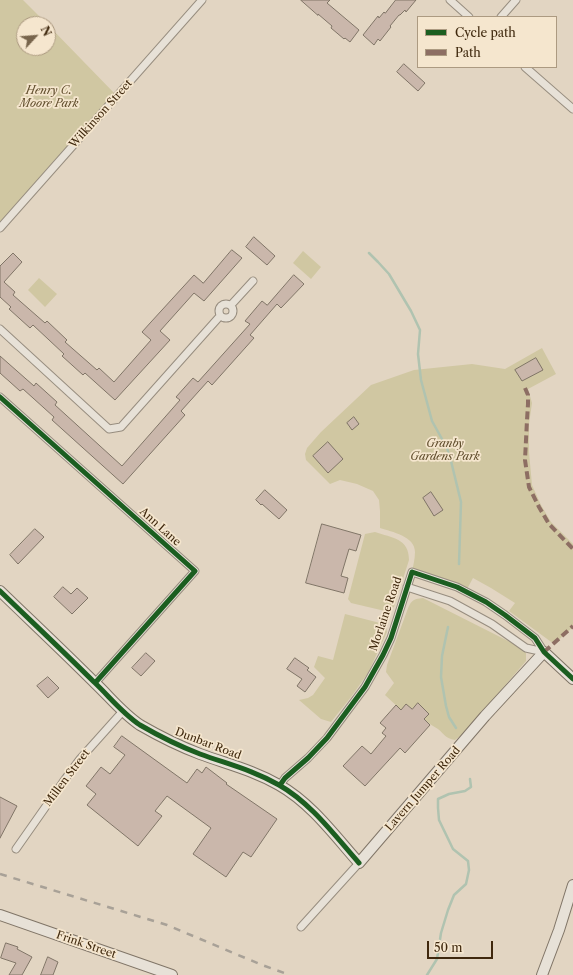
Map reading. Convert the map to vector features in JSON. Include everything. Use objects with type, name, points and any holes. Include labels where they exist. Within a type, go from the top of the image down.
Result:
[{"type":"street","name":"Wilkinson Street","points":[[0,228],[202,0]]},
{"type":"street","points":[[450,0],[468,16]]},
{"type":"street","points":[[502,16],[516,0]]},
{"type":"street","points":[[526,68],[573,109]]},
{"type":"street","points":[[231,305],[253,281]]},
{"type":"street","points":[[220,316],[218,311],[220,306],[227,303],[231,305]]},
{"type":"street","points":[[220,316],[225,318],[231,316],[233,310],[231,305]]},
{"type":"street","points":[[0,329],[109,428],[121,427],[220,316]]},
{"type":"street","name":"Ann Lane","points":[[0,397],[194,571],[95,683]]},
{"type":"street","name":"Morlaine Road","points":[[280,785],[327,738],[365,687],[391,638],[412,572],[457,587],[486,602],[535,638],[544,652]]},
{"type":"street","name":"Morlaine Road","points":[[407,587],[450,601],[492,624],[526,648],[544,652]]},
{"type":"street","name":"Dunbar Road","points":[[0,591],[123,711],[140,724],[183,747],[202,755],[248,770],[280,785],[308,807],[359,863]]},
{"type":"street","points":[[544,652],[573,679]]},
{"type":"street","name":"Lavern Jumper Road","points":[[301,927],[359,863],[485,716],[544,652]]},
{"type":"street","name":"Millen Street","points":[[16,849],[62,782],[80,759],[123,711]]},
{"type":"street","points":[[542,975],[559,930],[573,886]]},
{"type":"street","name":"Frink Street","points":[[0,915],[172,975]]},
{"type":"green space","name":"Henry C. Moore Park","points":[[0,0],[23,0],[39,16],[16,16],[16,56],[56,56],[56,33],[117,96],[0,228]]},
{"type":"green space","points":[[303,251],[321,267],[311,279],[293,263]]},
{"type":"green space","points":[[39,278],[57,294],[45,307],[28,290]]},
{"type":"green space","name":"Granby Gardens Park","points":[[542,348],[556,374],[528,389],[532,403],[529,424],[529,452],[532,485],[551,522],[573,544],[573,627],[554,644],[509,611],[515,603],[473,578],[466,591],[412,572],[415,555],[414,547],[407,538],[380,528],[379,500],[373,491],[357,484],[340,480],[330,484],[306,460],[305,454],[307,448],[321,432],[371,385],[414,370],[472,364],[505,369]]},
{"type":"green space","points":[[375,532],[403,543],[406,547],[409,560],[394,607],[385,611],[351,603],[348,599],[365,534]]},
{"type":"green space","points":[[423,598],[518,646],[526,653],[526,661],[464,733],[455,740],[447,737],[424,719],[429,714],[418,703],[412,709],[401,710],[385,695],[394,683],[386,672],[387,665],[407,611],[412,601]]},
{"type":"green space","points":[[345,614],[380,623],[386,627],[387,632],[368,673],[331,722],[321,719],[299,700],[313,695],[325,678],[314,667],[318,656],[333,660]]},
{"type":"building","points":[[301,0],[330,0],[327,3],[359,30],[350,42],[345,38],[344,39],[331,28],[332,26]]},
{"type":"building","points":[[396,0],[416,0],[406,12],[405,10],[399,15],[380,41],[378,39],[374,45],[363,35],[378,16],[379,18],[384,12],[385,13]]},
{"type":"building","points":[[404,64],[425,83],[418,91],[397,72]]},
{"type":"building","points":[[254,237],[275,256],[267,265],[246,247]]},
{"type":"building","points":[[232,250],[242,258],[204,301],[194,293],[160,331],[170,340],[115,400],[85,373],[83,375],[62,356],[64,354],[33,325],[30,328],[9,309],[11,307],[0,297],[0,266],[13,253],[22,262],[4,282],[15,292],[13,295],[45,323],[47,321],[67,340],[65,342],[97,370],[99,368],[114,382],[151,340],[142,332],[194,275],[203,283]]},
{"type":"building","points":[[294,275],[304,284],[281,308],[277,304],[250,335],[254,338],[212,385],[208,381],[181,411],[185,415],[123,484],[52,420],[54,417],[23,389],[20,391],[0,373],[0,356],[34,386],[36,383],[57,402],[55,405],[122,466],[180,400],[176,397],[193,378],[198,382],[250,324],[245,321],[262,301],[267,305]]},
{"type":"building","points":[[536,358],[543,370],[522,381],[515,370]]},
{"type":"building","points":[[354,417],[359,424],[352,430],[347,423]]},
{"type":"building","points":[[328,442],[343,459],[328,473],[313,456]]},
{"type":"building","points":[[265,490],[287,510],[279,519],[256,500]]},
{"type":"building","points":[[431,492],[443,510],[434,516],[423,498]]},
{"type":"building","points":[[322,524],[361,535],[356,551],[349,549],[341,576],[348,578],[344,593],[306,583]]},
{"type":"building","points":[[35,529],[44,537],[18,564],[10,555]]},
{"type":"building","points":[[63,587],[71,594],[77,588],[88,598],[72,614],[54,597]]},
{"type":"building","points":[[146,653],[155,661],[141,676],[132,668]]},
{"type":"building","points":[[295,658],[309,668],[307,670],[316,677],[305,692],[297,686],[302,679],[287,669]]},
{"type":"building","points":[[48,677],[59,688],[48,698],[37,686]]},
{"type":"building","points":[[418,703],[429,714],[424,719],[430,725],[405,753],[400,748],[365,786],[343,766],[362,746],[371,754],[386,736],[382,733],[386,728],[380,723],[396,705],[401,710],[406,704],[412,709]]},
{"type":"building","points":[[122,736],[187,783],[197,769],[202,773],[206,767],[227,783],[226,784],[277,819],[251,857],[243,852],[226,877],[193,854],[211,828],[167,796],[155,811],[162,816],[138,846],[87,805],[96,794],[86,786],[101,767],[110,774],[125,755],[114,747]]},
{"type":"building","points":[[0,797],[17,806],[0,838]]},
{"type":"building","points":[[6,943],[18,947],[17,949],[32,957],[22,975],[9,975],[16,963],[1,958]]},
{"type":"building","points":[[48,957],[58,962],[53,975],[41,975]]},
{"type":"waterway","points":[[369,253],[389,274],[411,311],[420,330],[418,354],[421,380],[432,421],[447,448],[461,502],[459,564]]},
{"type":"waterway","points":[[448,627],[442,656],[441,677],[449,717],[456,728]]},
{"type":"waterway","points":[[427,975],[437,959],[441,933],[448,910],[454,895],[466,884],[469,870],[468,861],[453,849],[439,820],[438,799],[449,794],[465,791],[471,787],[470,779]]},
{"type":"railway","points":[[0,874],[167,925],[262,965],[290,975]]},
{"type":"marked path","points":[[525,388],[528,395],[525,460],[529,487],[549,524],[573,549]]},
{"type":"marked path","points":[[544,652],[573,626]]},
{"type":"cycle path","points":[[0,397],[195,571],[95,683]]},
{"type":"cycle path","points":[[280,785],[285,778],[308,758],[327,738],[365,687],[391,638],[412,572],[457,587],[486,602],[535,638],[544,652],[573,679]]},
{"type":"cycle path","points":[[0,591],[133,720],[154,733],[184,748],[250,771],[291,792],[312,810],[359,863]]}]
